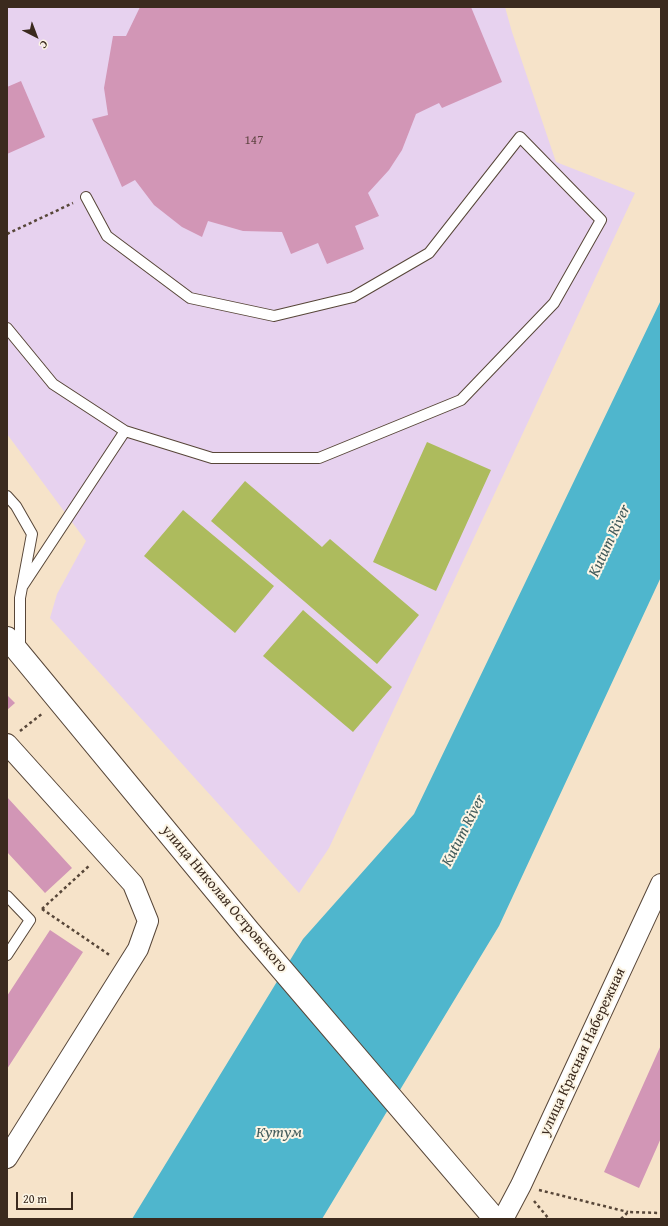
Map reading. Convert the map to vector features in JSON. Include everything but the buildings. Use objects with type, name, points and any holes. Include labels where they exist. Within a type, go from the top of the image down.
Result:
[{"type":"main road","name":"улица Николая Островского","points":[[13,646],[249,930],[444,1157],[495,1219]]},
{"type":"street","points":[[7,1158],[138,949],[148,922],[133,884],[104,852],[12,739]]},
{"type":"street","name":"улица Красная Набережная","points":[[503,1219],[521,1185],[661,884]]},
{"type":"lane","points":[[7,328],[53,384],[125,431],[212,458],[319,458],[461,400],[554,303],[601,220],[520,137],[429,253],[353,297],[274,316],[190,298],[107,236],[86,197]]},
{"type":"lane","points":[[22,587],[125,431]]},
{"type":"lane","points":[[7,496],[16,506],[32,534],[13,646]]},
{"type":"lane","points":[[7,896],[30,920],[7,955]]},
{"type":"path","points":[[7,234],[86,197]]},
{"type":"path","points":[[12,739],[58,701]]},
{"type":"path","points":[[30,920],[104,852]]},
{"type":"path","points":[[42,909],[127,967]]},
{"type":"path","points":[[521,1185],[628,1212],[661,1213]]},
{"type":"path","points":[[621,1219],[628,1212]]},
{"type":"shaded area","points":[[7,7],[505,7],[556,162],[635,193],[329,848],[299,893],[50,618],[57,594],[86,541],[7,434]]},
{"type":"green space","points":[[427,442],[491,470],[436,591],[373,562]]},
{"type":"green space","points":[[245,481],[322,547],[330,539],[419,615],[377,664],[211,521]]},
{"type":"green space","points":[[183,510],[274,586],[235,633],[144,556]]},
{"type":"green space","points":[[303,610],[392,687],[353,732],[263,656]]},
{"type":"water","name":"Кутум","points":[[661,300],[661,577],[499,926],[322,1219],[132,1219],[303,939],[414,814]]},
{"type":"water label","name":"Kutum River","points":[[610,541]]},
{"type":"water label","name":"Kutum River","points":[[464,831]]}]
